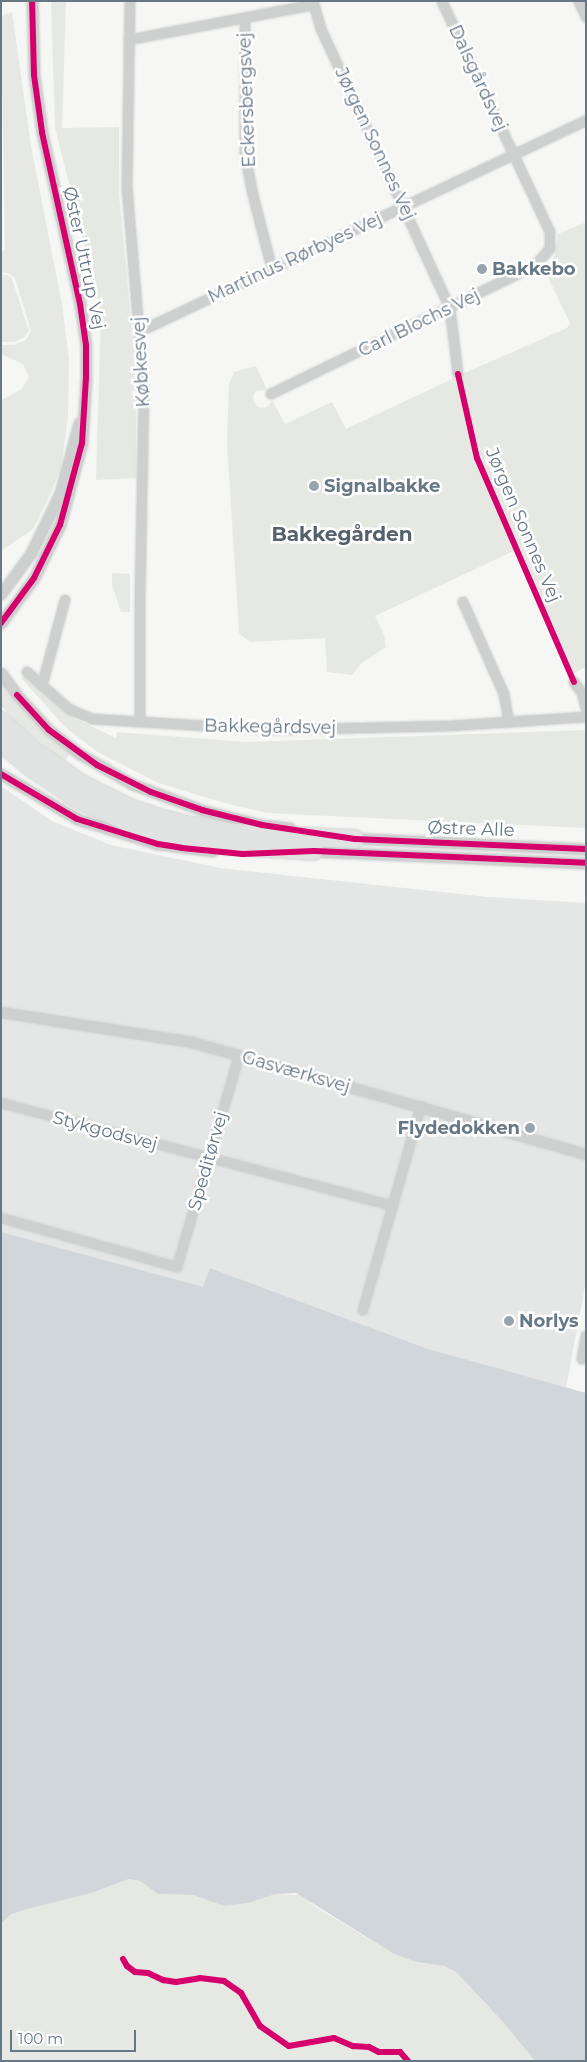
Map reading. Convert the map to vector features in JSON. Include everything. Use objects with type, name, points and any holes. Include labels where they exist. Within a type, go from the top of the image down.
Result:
[{"type":"highway","points":[[1,721],[34,751],[80,783],[104,796],[156,817],[183,824],[233,832],[355,839]]},
{"type":"highway","points":[[1,742],[28,765],[76,798],[130,823],[160,833],[219,845],[314,851]]},
{"type":"street","name":"Øster Uttrup Vej","points":[[1,623],[34,578],[60,525],[82,442],[84,404],[86,345],[80,304],[42,132],[34,75],[32,1]]},
{"type":"street","name":"Købkesvej","points":[[130,1],[127,187],[144,390],[140,722]]},
{"type":"street","name":"Dalsgårdsvej","points":[[442,1],[514,155]]},
{"type":"street","points":[[579,1],[586,16]]},
{"type":"street","points":[[129,40],[313,3]]},
{"type":"street","name":"Jørgen Sonnes Vej","points":[[313,3],[321,29],[450,308],[458,374]]},
{"type":"street","name":"Eckersbergsvej","points":[[245,18],[245,154],[252,191],[272,269]]},
{"type":"street","name":"Martinus Rørbyes Vej","points":[[140,331],[586,121]]},
{"type":"street","name":"Carl Blochs Vej","points":[[271,394],[535,266],[550,249],[550,232],[514,155]]},
{"type":"street","name":"Øster Uttrup Vej","points":[[1,594],[31,554],[60,493],[84,404]]},
{"type":"street","points":[[42,686],[65,600]]},
{"type":"street","points":[[463,602],[504,694],[509,723]]},
{"type":"street","name":"Bakkegårdsvej","points":[[27,672],[68,709],[92,719],[272,730],[509,723],[586,717]]},
{"type":"street","name":"Østre Alle","points":[[1,673],[17,695],[49,730],[85,757],[132,784],[186,806],[244,821],[355,839],[586,849]]},
{"type":"street","points":[[574,682],[582,693],[586,708]]},
{"type":"street","name":"Østre Alle","points":[[1,774],[77,820],[158,844],[243,854],[314,851],[586,863]]},
{"type":"street","name":"Gasværksvej","points":[[1,1012],[165,1038],[239,1056],[421,1106],[586,1154]]},
{"type":"street","name":"Speditørvej","points":[[1,1218],[177,1267],[239,1056]]},
{"type":"street","name":"Stykgodsvej","points":[[1,1103],[209,1159]]},
{"type":"street","points":[[363,1310],[421,1106]]},
{"type":"street","points":[[209,1159],[393,1206]]},
{"type":"street","points":[[582,1359],[586,1336]]},
{"type":"shaded area","points":[[51,1],[66,1],[62,128],[119,127],[119,194],[135,362],[137,478],[96,480],[101,310],[55,128]]},
{"type":"shaded area","points":[[12,12],[31,146],[62,304],[69,359],[68,417],[61,467],[33,529],[1,551],[1,400],[22,389],[29,377],[23,364],[1,354],[1,345],[14,345],[26,340],[31,331],[15,278],[8,273],[1,273],[1,252],[5,250],[1,16]]},
{"type":"shaded area","points":[[586,222],[586,667],[572,674],[520,548],[375,616],[384,635],[386,647],[362,663],[352,675],[327,672],[325,638],[250,642],[239,633],[227,443],[229,384],[234,372],[256,366],[267,390],[256,391],[253,396],[254,402],[258,407],[264,408],[269,406],[272,400],[285,424],[332,402],[346,429],[469,371],[567,328],[570,323],[545,271],[555,255],[558,234]]},
{"type":"shaded area","points":[[1,275],[7,275],[12,279],[29,331],[24,337],[14,342],[1,342]]},
{"type":"shaded area","points":[[112,573],[130,574],[130,612],[121,612],[112,585]]},
{"type":"shaded area","points":[[25,676],[74,718],[116,738],[117,732],[245,742],[586,730],[586,828],[266,813],[225,803],[158,783],[96,751],[65,727],[21,678]]},
{"type":"shaded area","points":[[1,682],[12,699],[36,725],[71,753],[64,762],[19,725],[1,706]]},
{"type":"shaded area","points":[[1,786],[52,821],[111,845],[220,868],[488,897],[586,903],[586,1281],[566,1388],[428,1349],[210,1268],[204,1288],[1,1232]]},
{"type":"shaded area","points":[[1,1232],[203,1287],[210,1268],[428,1349],[586,1393],[586,2061],[535,2061],[503,2022],[456,1972],[444,1966],[416,1962],[394,1954],[296,1893],[276,1894],[248,1903],[224,1906],[193,1895],[158,1894],[140,1881],[129,1879],[91,1893],[20,1911],[10,1915],[1,1924]]},
{"type":"shaded area","points":[[129,1879],[140,1881],[158,1894],[193,1895],[224,1906],[248,1903],[276,1894],[300,1895],[317,1908],[394,1954],[416,1962],[444,1966],[456,1972],[503,2022],[535,2061],[1,2061],[1,1924],[10,1915],[20,1911],[91,1893]]},
{"type":"cycle path","points":[[1,623],[34,578],[60,525],[82,443],[86,378],[86,345],[80,304],[42,132],[34,75],[32,1]]},
{"type":"cycle path","points":[[458,374],[477,458],[574,682]]},
{"type":"cycle path","points":[[17,695],[49,730],[97,765],[151,792],[202,810],[262,825],[355,839],[586,849]]},
{"type":"cycle path","points":[[1,774],[77,819],[158,844],[182,848],[243,854],[314,851],[586,863]]},
{"type":"cycle path","points":[[123,1959],[127,1966],[135,1972],[148,1973],[163,1980],[176,1982],[200,1978],[224,1981],[241,1993],[260,2026],[289,2046],[334,2038],[353,2046],[369,2047],[379,2052],[400,2052],[408,2061]]},
{"type":"place","name":"Bakkebo","points":[[482,269]]},
{"type":"place","name":"Signalbakke","points":[[314,486]]},
{"type":"place","name":"Flydedokken","points":[[530,1128]]},
{"type":"place","name":"Norlys","points":[[509,1321]]},
{"type":"district","name":"Bakkegården","points":[[342,534]]}]
